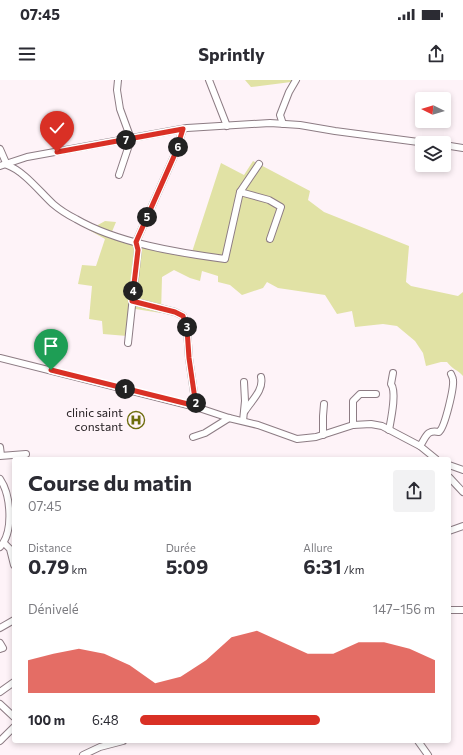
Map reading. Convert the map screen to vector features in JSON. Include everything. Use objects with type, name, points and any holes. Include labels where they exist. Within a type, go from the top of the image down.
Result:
[{"type":"street","points":[[118,80],[117,90],[120,109],[131,139],[119,174]]},
{"type":"street","points":[[209,80],[226,126]]},
{"type":"street","points":[[283,124],[280,115],[289,92],[296,80]]},
{"type":"street","points":[[0,166],[7,165],[27,157],[183,129],[270,123],[300,124],[335,131],[415,142]]},
{"type":"street","points":[[128,343],[138,250],[136,242],[175,154],[183,129]]},
{"type":"street","points":[[451,146],[463,148]]},
{"type":"street","points":[[0,149],[7,165],[13,167],[54,205],[76,220],[136,242],[181,253],[225,259],[240,192],[259,164]]},
{"type":"street","points":[[240,192],[270,200],[281,207],[270,239]]},
{"type":"street","points":[[132,301],[175,312],[183,316],[187,329],[189,358],[196,406]]},
{"type":"street","points":[[0,358],[196,406],[297,439],[316,437],[352,425],[371,424],[382,426],[420,446],[432,457]]},
{"type":"street","points":[[389,430],[394,387],[391,384],[393,373]]},
{"type":"street","points":[[420,446],[430,432],[439,432],[445,424],[453,380],[451,374]]},
{"type":"street","points":[[245,411],[261,389],[261,377]]},
{"type":"street","points":[[243,421],[245,411],[244,382]]},
{"type":"street","points":[[352,425],[353,401],[360,394],[376,394]]},
{"type":"street","points":[[323,435],[324,404]]},
{"type":"street","points":[[192,437],[204,433],[229,418]]},
{"type":"street","points":[[0,447],[0,456],[26,454]]},
{"type":"street","points":[[451,466],[463,470]]},
{"type":"street","points":[[0,479],[9,504],[9,525],[2,545],[12,549]]},
{"type":"street","points":[[451,479],[463,492]]},
{"type":"street","points":[[451,486],[457,485]]},
{"type":"street","points":[[451,530],[463,526]]},
{"type":"street","points":[[451,610],[463,610]]},
{"type":"street","points":[[0,628],[12,621]]},
{"type":"street","points":[[0,643],[3,648],[0,649]]},
{"type":"street","points":[[0,692],[12,683]]},
{"type":"street","points":[[0,704],[12,715]]},
{"type":"street","points":[[0,741],[12,729]]},
{"type":"street","points":[[82,755],[100,747],[115,743]]},
{"type":"street","points":[[419,743],[428,755]]},
{"type":"green space","points":[[245,80],[293,80],[291,82],[251,87]]},
{"type":"green space","points":[[253,161],[310,191],[308,200],[324,212],[409,246],[406,282],[411,286],[458,296],[463,292],[463,376],[447,362],[426,366],[423,353],[415,341],[397,326],[383,324],[355,327],[352,311],[337,314],[325,295],[278,288],[267,282],[263,288],[242,295],[230,285],[218,282],[218,276],[202,271],[200,281],[174,270],[162,277],[161,313],[129,308],[127,336],[103,334],[102,321],[89,319],[92,286],[78,284],[82,265],[96,266],[105,239],[89,230],[105,221],[116,222],[111,234],[192,252],[221,163],[244,175]]},
{"type":"place","name":"clinic saint constant","points":[[136,420]]},
{"type":"route","points":[[51,370],[141,394],[196,406],[189,358],[187,329],[183,316],[175,312],[132,301],[138,250],[138,245],[136,242],[175,154],[183,129],[57,152]]}]
